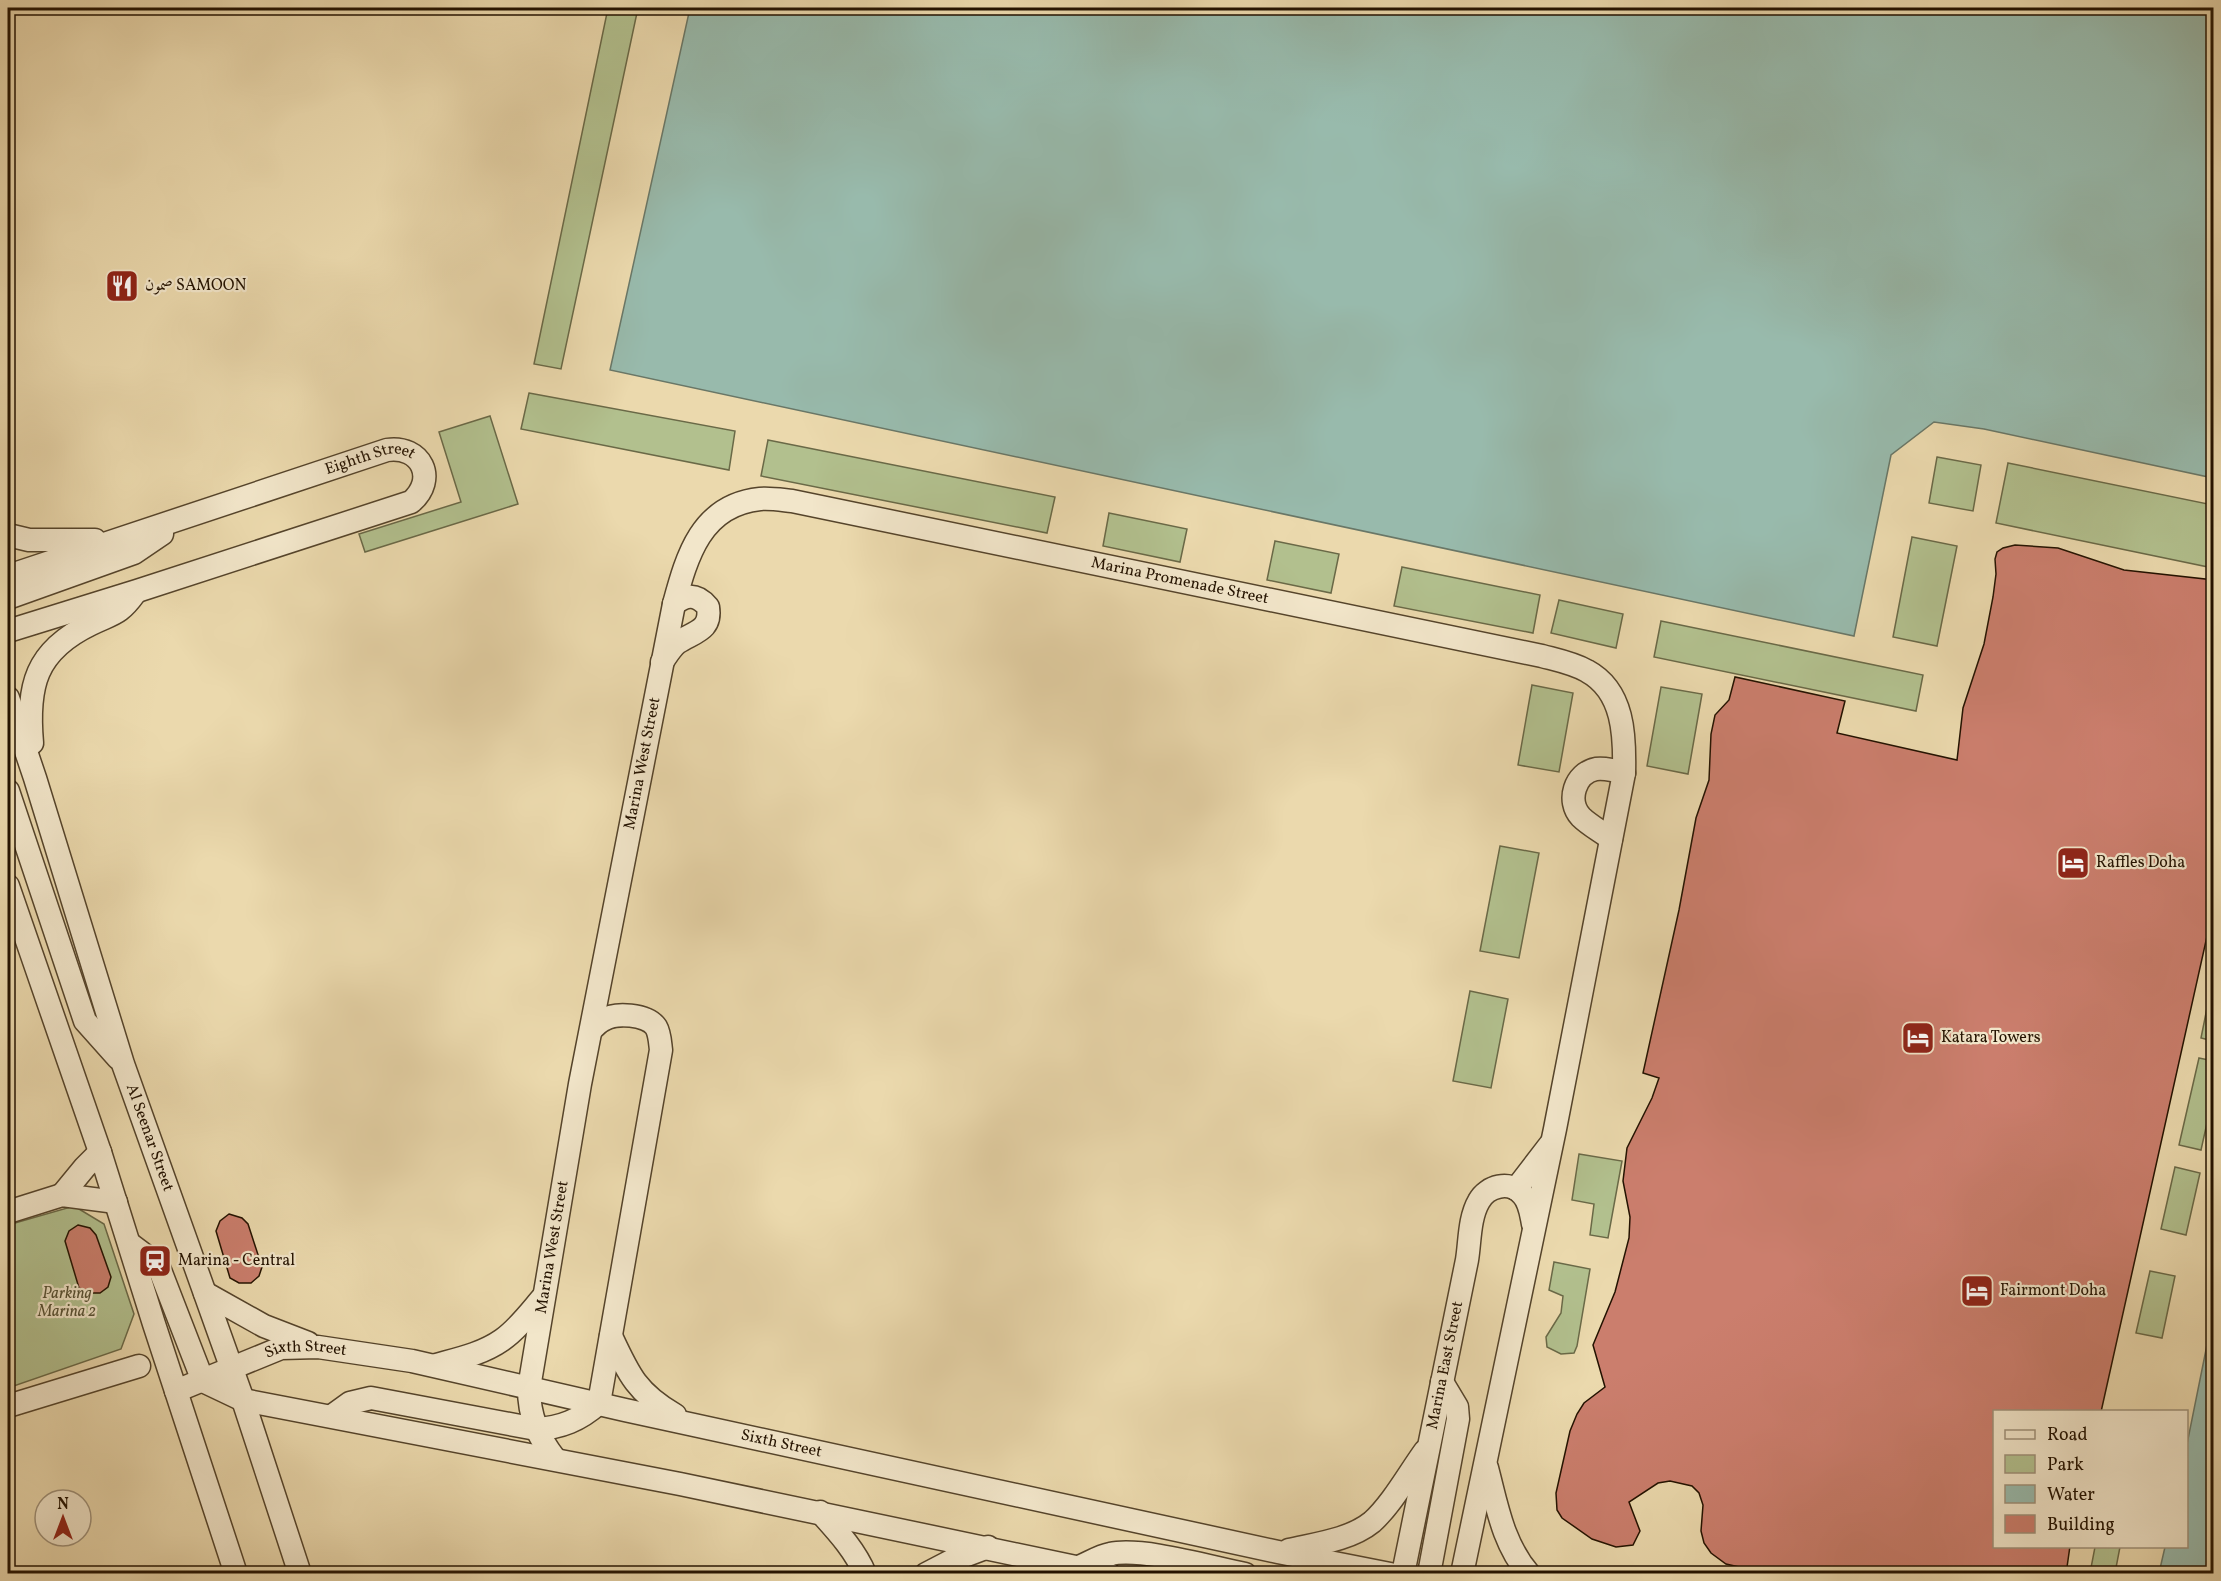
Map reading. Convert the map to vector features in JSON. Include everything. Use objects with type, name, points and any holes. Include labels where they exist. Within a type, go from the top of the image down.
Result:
[{"type":"street","name":"Eighth Street","points":[[8,576],[387,450],[397,448],[406,450],[420,461],[424,470],[423,488],[411,502],[8,631]]},
{"type":"street","name":"Marina Promenade Street","points":[[734,505],[761,499],[792,501],[1542,656],[1570,664],[1589,672],[1603,684],[1613,699],[1622,722],[1625,741],[1624,773]]},
{"type":"street","name":"Marina West Street","points":[[555,1459],[544,1445],[536,1429],[530,1409],[529,1388],[580,1084],[674,604],[685,564],[695,542],[708,524],[734,505]]},
{"type":"street","points":[[8,598],[134,553],[191,515]]},
{"type":"street","points":[[8,535],[29,540],[51,541],[123,539]]},
{"type":"street","points":[[35,778],[29,714],[33,682],[38,671],[64,642],[91,624],[111,617],[124,609],[137,591]]},
{"type":"street","points":[[661,663],[673,646],[700,631],[708,622],[708,607],[702,600],[692,596],[684,597],[674,604]]},
{"type":"street","name":"Al Seenar Street","points":[[8,698],[123,1064],[243,1400],[300,1574]]},
{"type":"street","points":[[1462,1574],[1552,1142],[1624,773],[1608,768],[1594,770],[1581,777],[1573,793],[1574,804],[1580,816],[1611,839]]},
{"type":"street","points":[[8,790],[85,1021],[123,1064]]},
{"type":"street","points":[[8,886],[100,1152],[156,1333],[236,1574]]},
{"type":"street","points":[[604,968],[614,995],[631,1016]]},
{"type":"street","points":[[332,1416],[350,1403],[371,1398],[536,1429],[550,1428],[576,1420],[599,1403],[661,1050],[656,1027],[648,1020],[631,1016],[612,1016],[592,1029]]},
{"type":"street","points":[[1534,1226],[1528,1202],[1516,1189],[1552,1142]]},
{"type":"street","points":[[62,1195],[100,1152]]},
{"type":"street","name":"Marina East Street","points":[[1403,1574],[1467,1260],[1475,1209],[1480,1199],[1491,1189],[1508,1186],[1516,1189]]},
{"type":"street","points":[[8,1212],[62,1195],[116,1202]]},
{"type":"street","points":[[130,1244],[158,1265],[203,1381],[243,1400],[820,1512],[1109,1574]]},
{"type":"street","points":[[205,1293],[264,1326],[318,1347]]},
{"type":"street","points":[[432,1366],[483,1351],[502,1340],[545,1295]]},
{"type":"street","points":[[611,1336],[626,1369],[638,1388],[655,1404],[689,1423]]},
{"type":"street","name":"Sixth Street","points":[[176,1391],[281,1348],[318,1347],[412,1361],[1278,1552],[1390,1574]]},
{"type":"street","points":[[8,1406],[139,1366]]},
{"type":"street","points":[[1429,1574],[1458,1419],[1457,1407],[1442,1382]]},
{"type":"street","points":[[1278,1552],[1331,1540],[1358,1531],[1371,1522],[1384,1508],[1429,1445]]},
{"type":"street","points":[[1486,1463],[1503,1531],[1514,1555],[1529,1574]]},
{"type":"street","points":[[820,1512],[847,1543],[865,1574]]},
{"type":"street","points":[[926,1574],[951,1561],[988,1547]]},
{"type":"street","points":[[1079,1567],[1107,1554],[1122,1552],[1245,1574]]},
{"type":"green space","points":[[608,8],[638,8],[561,369],[534,364]]},
{"type":"green space","points":[[529,393],[735,431],[729,470],[521,429]]},
{"type":"green space","points":[[490,416],[518,504],[365,552],[359,534],[461,502],[439,432]]},
{"type":"green space","points":[[768,440],[1055,497],[1047,533],[761,476]]},
{"type":"green space","points":[[1937,457],[1981,465],[1973,511],[1929,503]]},
{"type":"green space","points":[[2008,463],[2213,505],[2213,568],[1996,523]]},
{"type":"green space","points":[[1109,513],[1187,529],[1180,562],[1103,546]]},
{"type":"green space","points":[[1912,537],[1957,546],[1937,646],[1893,637]]},
{"type":"green space","points":[[1275,541],[1339,554],[1331,593],[1267,580]]},
{"type":"green space","points":[[1402,567],[1540,595],[1533,633],[1394,606]]},
{"type":"green space","points":[[1559,600],[1623,614],[1616,648],[1551,633]]},
{"type":"green space","points":[[1661,621],[1923,675],[1916,711],[1654,657]]},
{"type":"green space","points":[[1532,685],[1573,693],[1559,772],[1518,765]]},
{"type":"green space","points":[[1661,687],[1702,694],[1688,774],[1647,766]]},
{"type":"green space","points":[[1500,846],[1539,853],[1519,958],[1480,951]]},
{"type":"green space","points":[[2213,978],[2213,1041],[2201,1038]]},
{"type":"green space","points":[[1470,991],[1508,999],[1491,1088],[1453,1081]]},
{"type":"green space","points":[[2199,1058],[2214,1061],[2213,1096],[2201,1150],[2179,1145]]},
{"type":"green space","points":[[1579,1154],[1622,1161],[1608,1238],[1590,1235],[1594,1204],[1572,1200]]},
{"type":"green space","points":[[2175,1167],[2200,1173],[2186,1235],[2161,1229]]},
{"type":"green space","name":"Parking Marina 2","points":[[74,1206],[104,1224],[134,1314],[121,1349],[8,1388],[8,1225]]},
{"type":"green space","points":[[1554,1262],[1590,1269],[1574,1353],[1561,1354],[1547,1347],[1546,1337],[1561,1313],[1563,1296],[1549,1290]]},
{"type":"green space","points":[[2150,1271],[2175,1276],[2162,1338],[2136,1333]]},
{"type":"green space","points":[[2095,1548],[2120,1548],[2115,1573],[2090,1573]]},
{"type":"water","points":[[690,8],[2213,8],[2213,478],[1984,429],[1934,422],[1891,455],[1854,636],[610,370]]},
{"type":"water","points":[[2213,1315],[2213,1573],[2159,1573],[2165,1548],[2188,1548],[2188,1439]]},
{"type":"building","name":"Katara Towers","points":[[2015,545],[2058,548],[2124,570],[2214,580],[2214,905],[2101,1410],[1993,1410],[1993,1548],[2070,1548],[2066,1574],[1770,1574],[1726,1564],[1711,1553],[1704,1543],[1701,1531],[1703,1505],[1699,1493],[1692,1486],[1670,1481],[1658,1483],[1629,1502],[1640,1531],[1633,1545],[1616,1547],[1592,1539],[1562,1518],[1557,1510],[1556,1493],[1570,1431],[1577,1414],[1584,1403],[1605,1387],[1593,1345],[1615,1292],[1629,1238],[1630,1217],[1623,1181],[1627,1148],[1652,1098],[1659,1078],[1643,1073],[1679,910],[1696,818],[1709,780],[1711,734],[1715,715],[1729,700],[1735,677],[1845,701],[1837,733],[1957,760],[1963,708],[1984,644],[1993,597],[1995,559],[1997,552]]},
{"type":"building","points":[[229,1214],[242,1218],[248,1224],[262,1267],[259,1276],[251,1283],[239,1283],[230,1278],[216,1231],[220,1221]]},
{"type":"building","points":[[78,1225],[90,1228],[96,1235],[111,1277],[108,1287],[100,1293],[88,1293],[79,1288],[65,1241],[69,1231]]},
{"type":"place","name":"صمون SAMOON","points":[[122,286]]},
{"type":"place","name":"Raffles Doha","points":[[2073,863]]},
{"type":"place","name":"Katara Towers","points":[[1918,1038]]},
{"type":"place","name":"Marina - Central","points":[[155,1261]]},
{"type":"place","name":"Fairmont Doha","points":[[1977,1291]]}]
